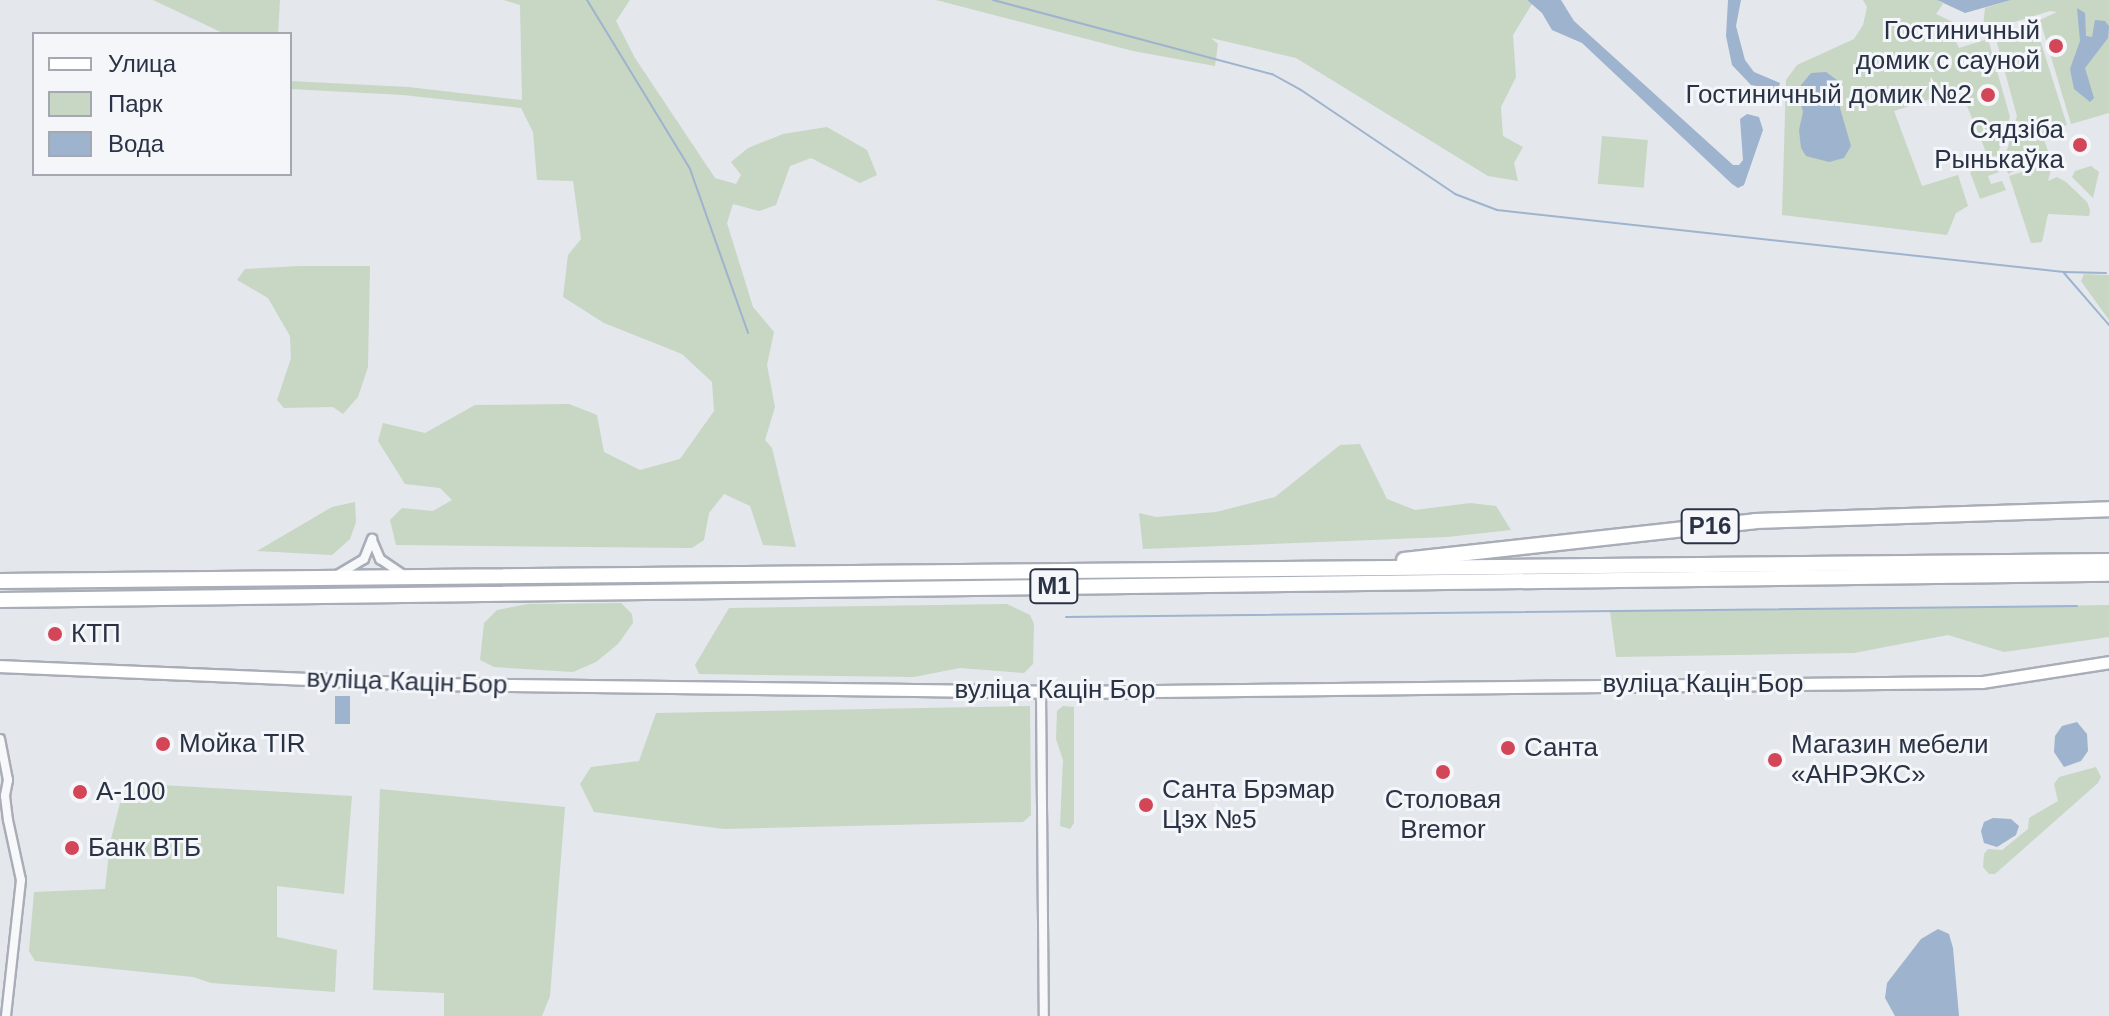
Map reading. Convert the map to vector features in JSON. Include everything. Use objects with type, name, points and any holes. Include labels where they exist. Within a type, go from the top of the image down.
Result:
[{"type":"highway","name":"Р16","points":[[1312,570],[1755,521],[2109,509]]},
{"type":"highway","name":"М1","points":[[0,581],[2109,561]]},
{"type":"highway","name":"М1","points":[[0,600],[2109,574]]},
{"type":"main road","name":"вуліца Кацін Бор","points":[[0,666],[429,684],[1041,692],[1982,682],[2109,662]]},
{"type":"street","points":[[324,580],[364,559],[372,539],[376,552],[387,566],[417,579]]},
{"type":"street","points":[[1041,692],[1044,1016]]},
{"type":"street","points":[[0,739],[8,780],[5,796],[8,820],[21,880],[6,1016]]},
{"type":"green space","points":[[153,0],[280,0],[278,32],[221,32]]},
{"type":"green space","points":[[504,0],[630,0],[616,21],[635,58],[715,178],[736,184],[741,175],[731,162],[748,148],[783,134],[827,127],[867,150],[877,175],[860,183],[811,158],[790,166],[776,205],[759,211],[733,204],[727,223],[753,307],[774,332],[767,365],[775,407],[765,440],[772,448],[796,547],[763,545],[750,506],[724,494],[709,513],[704,540],[692,548],[396,545],[390,520],[402,508],[433,511],[452,500],[440,488],[405,484],[378,441],[383,423],[425,433],[475,405],[569,404],[597,415],[604,452],[640,470],[680,459],[714,411],[712,382],[682,354],[604,323],[563,297],[568,255],[581,239],[573,181],[537,180],[533,132],[521,108],[403,95],[292,89],[292,81],[408,87],[522,100],[520,5]]},
{"type":"green space","points":[[936,0],[1527,0],[1532,4],[1513,35],[1516,77],[1501,107],[1503,136],[1523,147],[1514,163],[1518,181],[1488,176],[1296,58],[1211,38],[1218,44],[1215,66],[1133,51]]},
{"type":"green space","points":[[1863,0],[1937,0],[1943,4],[1936,14],[1961,26],[1983,27],[1985,8],[2011,0],[2109,0],[2109,113],[2071,124],[2040,20],[2057,12],[2050,11],[1955,40],[1959,48],[1988,39],[2010,117],[1997,156],[1988,157],[1960,89],[1894,111],[1922,186],[1958,175],[1968,206],[1956,213],[1947,235],[1782,215],[1786,80],[1797,65],[1854,39],[1863,25],[1867,7]]},
{"type":"green space","points":[[2035,24],[2067,125],[2042,134],[2048,151],[2014,161],[2016,170],[2008,174],[2004,160],[2017,116],[1995,36]]},
{"type":"green space","points":[[1602,136],[1648,140],[1644,188],[1598,184]]},
{"type":"green space","points":[[1996,163],[1999,172],[1988,176],[1991,184],[2002,181],[2006,190],[1980,199],[1970,172]]},
{"type":"green space","points":[[2091,166],[2099,172],[2093,198],[2072,177],[2075,171]]},
{"type":"green space","points":[[2039,167],[2051,169],[2048,181],[2057,177],[2066,182],[2087,202],[2090,210],[2089,216],[2048,214],[2042,242],[2031,243],[2009,176]]},
{"type":"green space","points":[[370,266],[368,367],[358,397],[343,414],[333,407],[284,408],[277,400],[291,358],[290,336],[268,298],[237,280],[245,269]]},
{"type":"green space","points":[[2084,274],[2109,275],[2109,320],[2081,281]]},
{"type":"green space","points":[[1360,444],[1387,499],[1415,510],[1470,503],[1496,506],[1511,530],[1447,537],[1143,549],[1139,513],[1156,517],[1216,512],[1275,497],[1340,445]]},
{"type":"green space","points":[[355,502],[356,522],[350,539],[332,555],[257,551],[332,507]]},
{"type":"green space","points":[[621,603],[632,614],[633,623],[618,644],[596,662],[573,672],[494,667],[480,660],[484,623],[497,610],[528,604]]},
{"type":"green space","points":[[1007,604],[1030,615],[1034,624],[1033,664],[1024,673],[960,668],[914,677],[699,674],[695,665],[729,608]]},
{"type":"green space","points":[[2109,605],[2109,637],[2004,652],[1948,635],[1854,653],[1616,657],[1610,611]]},
{"type":"green space","points":[[1030,706],[1031,815],[1023,822],[724,829],[594,812],[580,784],[591,767],[639,761],[656,713]]},
{"type":"green space","points":[[1063,706],[1074,707],[1074,823],[1070,829],[1060,826],[1063,760],[1056,739],[1057,711]]},
{"type":"green space","points":[[2096,767],[2101,777],[2098,783],[1995,874],[1989,874],[1983,867],[1984,854],[1988,849],[2002,850],[2028,829],[2029,818],[2058,801],[2054,784],[2059,777]]},
{"type":"green space","points":[[144,784],[352,796],[344,894],[277,886],[277,937],[337,950],[335,992],[211,983],[193,977],[35,961],[29,951],[34,892],[105,889],[110,843],[120,803]]},
{"type":"green space","points":[[380,789],[565,807],[550,996],[542,1016],[444,1016],[444,993],[373,990]]},
{"type":"water","points":[[1527,0],[1561,0],[1574,21],[1733,165],[1739,165],[1743,160],[1740,119],[1747,114],[1759,117],[1763,130],[1744,185],[1738,188],[1732,184],[1582,43],[1552,30],[1542,13]]},
{"type":"water","points":[[1728,0],[1741,0],[1736,26],[1745,60],[1754,72],[1780,83],[1778,90],[1751,85],[1732,65],[1726,36]]},
{"type":"water","points":[[1937,0],[2011,0],[1965,13]]},
{"type":"water","points":[[2077,8],[2085,13],[2086,36],[2092,37],[2095,20],[2105,21],[2109,26],[2108,38],[2085,68],[2094,98],[2090,102],[2074,89],[2070,69],[2080,41]]},
{"type":"water","points":[[1826,72],[1837,80],[1840,108],[1851,146],[1844,158],[1829,162],[1806,156],[1801,148],[1799,130],[1803,112],[1797,90],[1811,73]]},
{"type":"water","points":[[335,696],[350,696],[350,724],[335,724]]},
{"type":"water","points":[[2077,722],[2087,734],[2088,751],[2081,761],[2064,767],[2054,752],[2055,736],[2062,726]]},
{"type":"water","points":[[1993,818],[2011,819],[2019,826],[2016,835],[1997,847],[1984,843],[1981,831],[1984,822]]},
{"type":"water","points":[[1938,929],[1949,934],[1953,948],[1959,1016],[1895,1016],[1885,998],[1887,983],[1921,939]]},
{"type":"waterway","points":[[587,0],[690,169],[748,333]]},
{"type":"waterway","points":[[993,0],[1272,74],[1301,90],[1455,194],[1497,210],[2064,272],[2106,273]]},
{"type":"waterway","points":[[2064,273],[2109,325]]},
{"type":"waterway","points":[[1066,617],[2077,606]]},
{"type":"place","name":"Гостиничный домик с сауной","points":[[2056,46]]},
{"type":"place","name":"Гостиничный домик №2","points":[[1988,95]]},
{"type":"place","name":"Сядзіба Рынькаўка","points":[[2080,145]]},
{"type":"place","name":"КТП","points":[[55,634]]},
{"type":"place","name":"Мойка TIR","points":[[163,744]]},
{"type":"place","name":"Санта","points":[[1508,748]]},
{"type":"place","name":"Магазин мебели «АНРЭКС»","points":[[1775,760]]},
{"type":"place","name":"Столовая Bremor","points":[[1443,772]]},
{"type":"place","name":"А-100","points":[[80,792]]},
{"type":"place","name":"Санта Брэмар Цэх №5","points":[[1146,805]]},
{"type":"place","name":"Банк ВТБ","points":[[72,848]]}]
